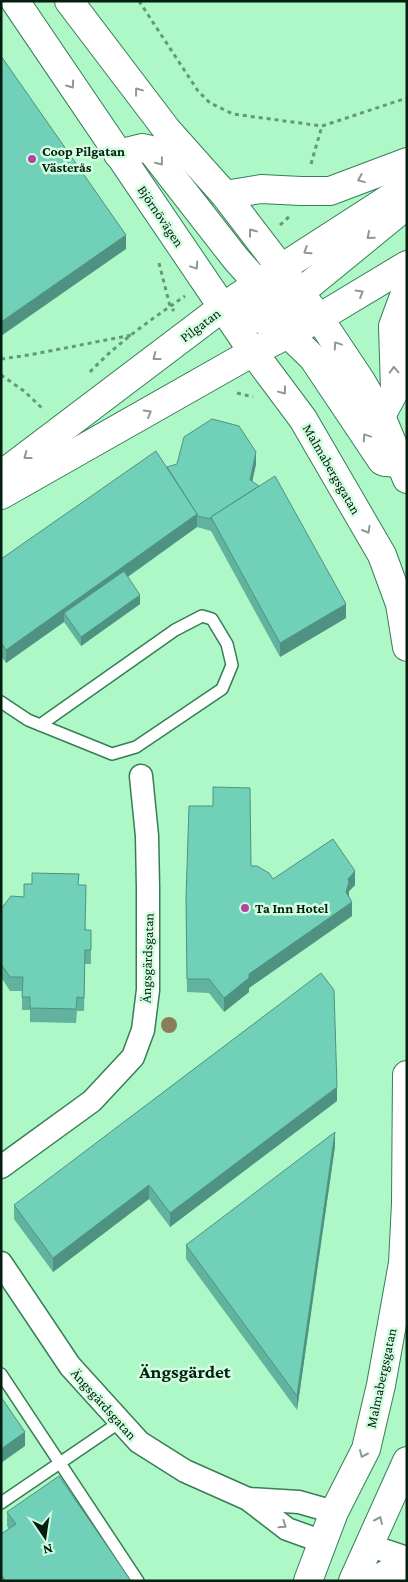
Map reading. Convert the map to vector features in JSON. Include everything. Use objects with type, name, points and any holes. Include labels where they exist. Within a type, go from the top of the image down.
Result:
[{"type":"main road","points":[[69,1],[167,130],[225,195],[280,269],[285,314]]},
{"type":"main road","name":"Björnövägen","points":[[17,2],[223,307]]},
{"type":"main road","points":[[118,154],[142,148],[153,152],[236,259],[285,314],[382,460],[404,471]]},
{"type":"main road","points":[[225,195],[261,189],[330,191],[407,162]]},
{"type":"main road","name":"Pilgatan","points":[[1,475],[223,307],[407,187]]},
{"type":"main road","points":[[1,495],[253,352],[285,314],[342,259],[407,205]]},
{"type":"main road","points":[[223,307],[253,315],[285,314],[319,318],[407,265]]},
{"type":"main road","points":[[381,416],[395,390],[393,326],[407,288]]},
{"type":"main road","name":"Malmabergsgatan","points":[[223,307],[253,352],[303,419],[382,555],[400,604],[407,647]]},
{"type":"main road","points":[[319,318],[361,381],[381,416],[404,471]]},
{"type":"main road","name":"Malmabergsgatan","points":[[308,1581],[334,1512],[366,1449],[381,1385],[401,1272],[406,1203],[407,1074]]},
{"type":"main road","points":[[353,1581],[407,1461]]},
{"type":"main road","points":[[334,1512],[368,1545]]},
{"type":"main road","points":[[323,1542],[368,1545]]},
{"type":"main road","points":[[374,1581],[407,1563]]},
{"type":"street","name":"Ängsgärdsgatan","points":[[1,1167],[92,1102],[133,1057],[143,1030],[148,990],[148,888],[147,836],[141,776]]},
{"type":"street","name":"Ängsgärdsgatan","points":[[1,1263],[70,1366],[139,1442],[185,1471],[248,1498],[288,1529],[323,1542]]},
{"type":"street","name":"Ängsgärdsgatan","points":[[248,1498],[299,1502],[334,1512]]},
{"type":"street","points":[[368,1545],[407,1558]]},
{"type":"lane","points":[[1,702],[28,720],[40,725],[112,754],[136,748],[222,689],[232,665],[227,644],[212,618],[202,616],[175,630],[40,725]]},
{"type":"lane","points":[[1,1374],[138,1581]]},
{"type":"lane","points":[[1,1504],[120,1422]]},
{"type":"path","points":[[139,1],[198,91],[210,103],[232,114],[322,126],[407,98]]},
{"type":"path","points":[[1,359],[132,335]]},
{"type":"path","points":[[1,375],[24,391],[49,415]]},
{"type":"building","name":"Coop Pilgatan Västerås","points":[[1,56],[126,235],[1,322]]},
{"type":"building","points":[[212,419],[239,426],[256,452],[250,480],[259,486],[211,517],[211,519],[197,516],[167,467],[177,464],[184,437]]},
{"type":"building","points":[[156,451],[197,514],[6,650],[1,642],[1,559]]},
{"type":"building","points":[[275,476],[346,604],[280,643],[211,517]]},
{"type":"building","points":[[124,571],[140,595],[81,637],[64,613]]},
{"type":"building","points":[[213,787],[250,788],[251,866],[257,866],[269,873],[273,879],[333,839],[355,871],[348,879],[346,892],[352,902],[249,974],[249,978],[224,998],[209,979],[187,979],[186,898],[189,806],[213,806]]},
{"type":"building","points":[[32,873],[79,874],[78,885],[86,885],[85,930],[91,930],[91,950],[85,950],[84,998],[77,997],[76,1009],[30,1008],[30,997],[22,997],[23,977],[10,977],[1,964],[1,909],[11,896],[24,897],[24,884],[32,884]]},
{"type":"building","points":[[321,973],[334,990],[337,1087],[170,1213],[149,1185],[53,1258],[14,1205]]},
{"type":"building","points":[[335,1132],[297,1396],[186,1245]]},
{"type":"building","points":[[1,1397],[25,1432],[1,1449]]},
{"type":"building","points":[[59,1476],[131,1581],[5,1581],[1,1574],[1,1534],[16,1524],[7,1512]]},
{"type":"place","name":"Coop Pilgatan Västerås","points":[[32,159]]},
{"type":"place","name":"Ta Inn Hotel","points":[[245,908]]},
{"type":"district","name":"Ängsgärdet","points":[[185,1371]]}]
